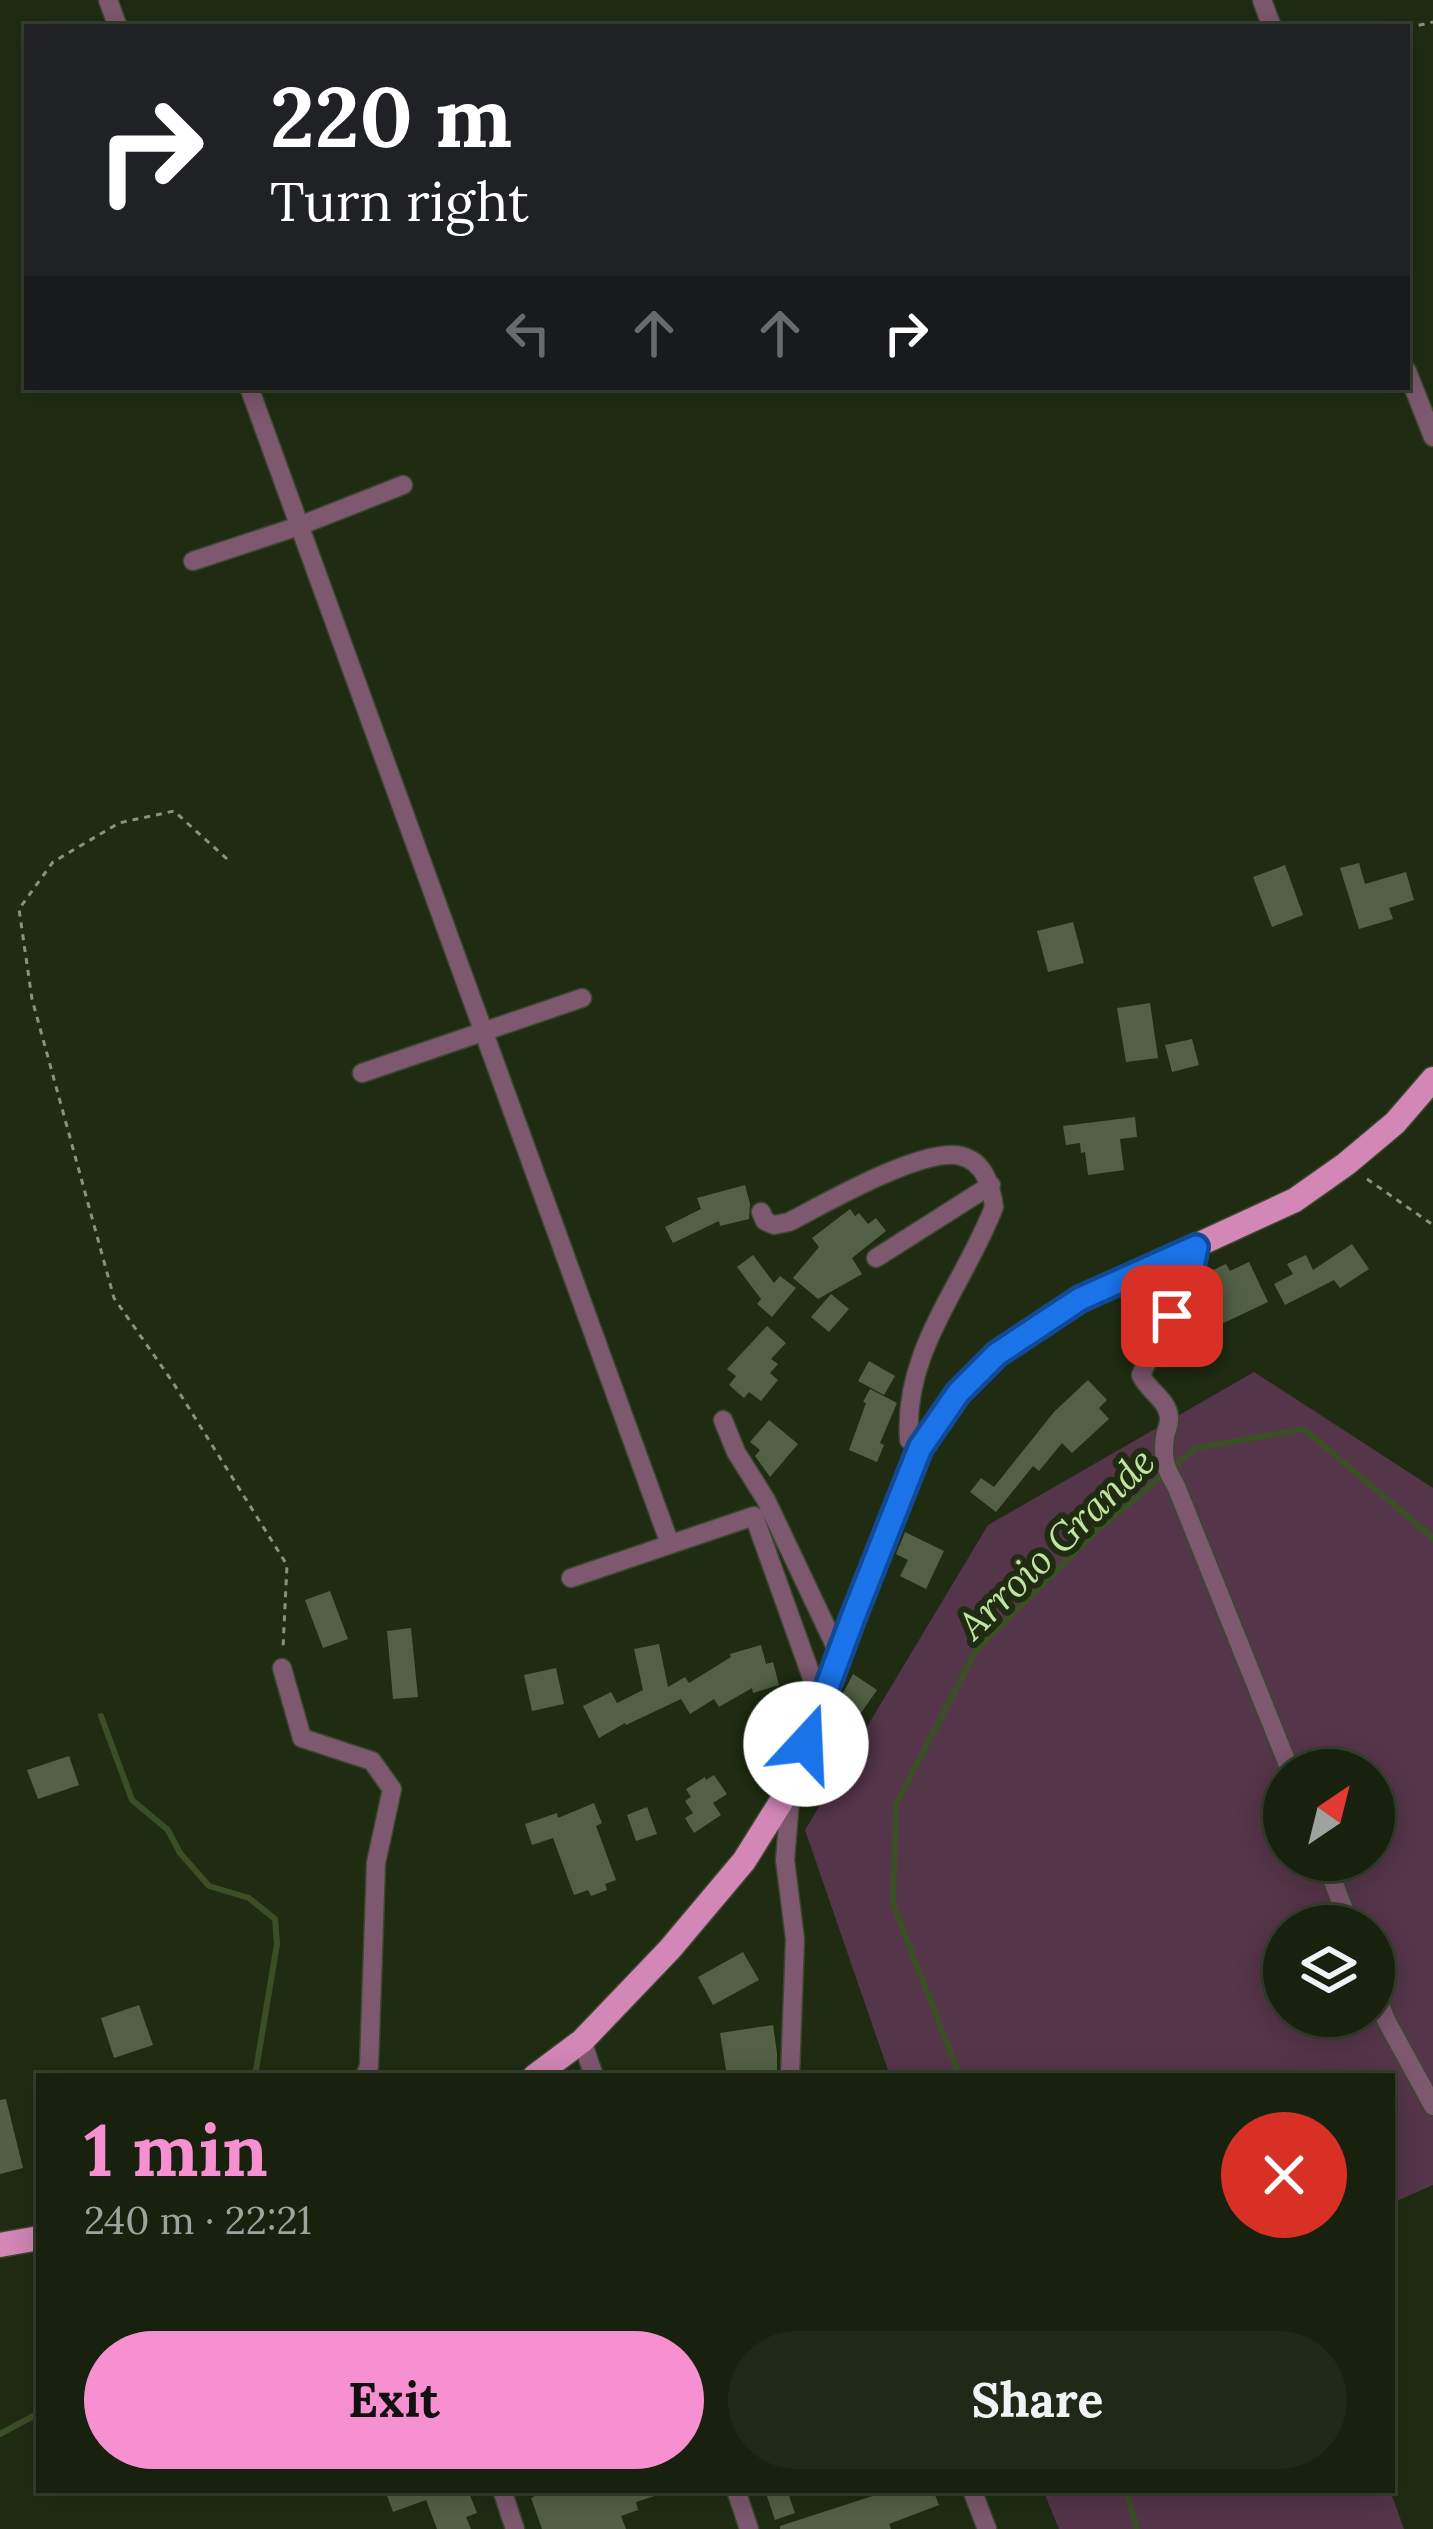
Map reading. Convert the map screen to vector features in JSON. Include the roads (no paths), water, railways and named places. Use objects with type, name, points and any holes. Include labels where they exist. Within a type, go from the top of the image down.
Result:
[{"type":"main road","points":[[540,2073],[582,2041],[670,1949],[744,1861],[791,1786],[920,1448],[958,1393],[997,1354],[1080,1299],[1295,1200],[1395,1123],[1433,1079]]},
{"type":"main road","points":[[0,2245],[36,2239]]},
{"type":"street","points":[[1410,379],[1433,437]]},
{"type":"street","points":[[250,390],[670,1544]]},
{"type":"street","points":[[193,561],[403,485]]},
{"type":"street","points":[[362,1073],[582,998]]},
{"type":"street","points":[[761,1212],[774,1225],[789,1222],[876,1178],[949,1154],[965,1156],[978,1165],[991,1185],[994,1207],[921,1354],[910,1394],[909,1440],[920,1448]]},
{"type":"street","points":[[876,1258],[991,1185]]},
{"type":"street","points":[[1196,1247],[1187,1289],[1141,1375],[1169,1414],[1165,1468],[1282,1749]]},
{"type":"street","points":[[724,1420],[839,1654]]},
{"type":"street","points":[[571,1578],[754,1516],[821,1703]]},
{"type":"street","points":[[282,1668],[302,1738],[372,1761],[392,1789],[376,1863],[366,2073]]},
{"type":"street","points":[[790,2073],[795,1939],[785,1860],[791,1786]]},
{"type":"street","points":[[1395,2036],[1433,2106]]},
{"type":"street","points":[[582,2041],[593,2073]]},
{"type":"street","points":[[503,2493],[515,2529]]},
{"type":"street","points":[[737,2493],[749,2529]]},
{"type":"street","points":[[973,2493],[987,2529]]},
{"type":"waterway","name":"Arroio Grande","points":[[1173,1467],[1196,1448],[1304,1429],[1433,1538]]},
{"type":"waterway","name":"Arroio Grande","points":[[959,2073],[893,1904],[896,1805],[976,1650],[1094,1533],[1163,1475]]},
{"type":"waterway","points":[[101,1716],[132,1800],[168,1830],[180,1853],[209,1886],[249,1898],[275,1919],[277,1944],[256,2073]]},
{"type":"waterway","points":[[0,2434],[36,2415]]},
{"type":"waterway","name":"Arroio Grande","points":[[1127,2493],[1137,2529]]}]
